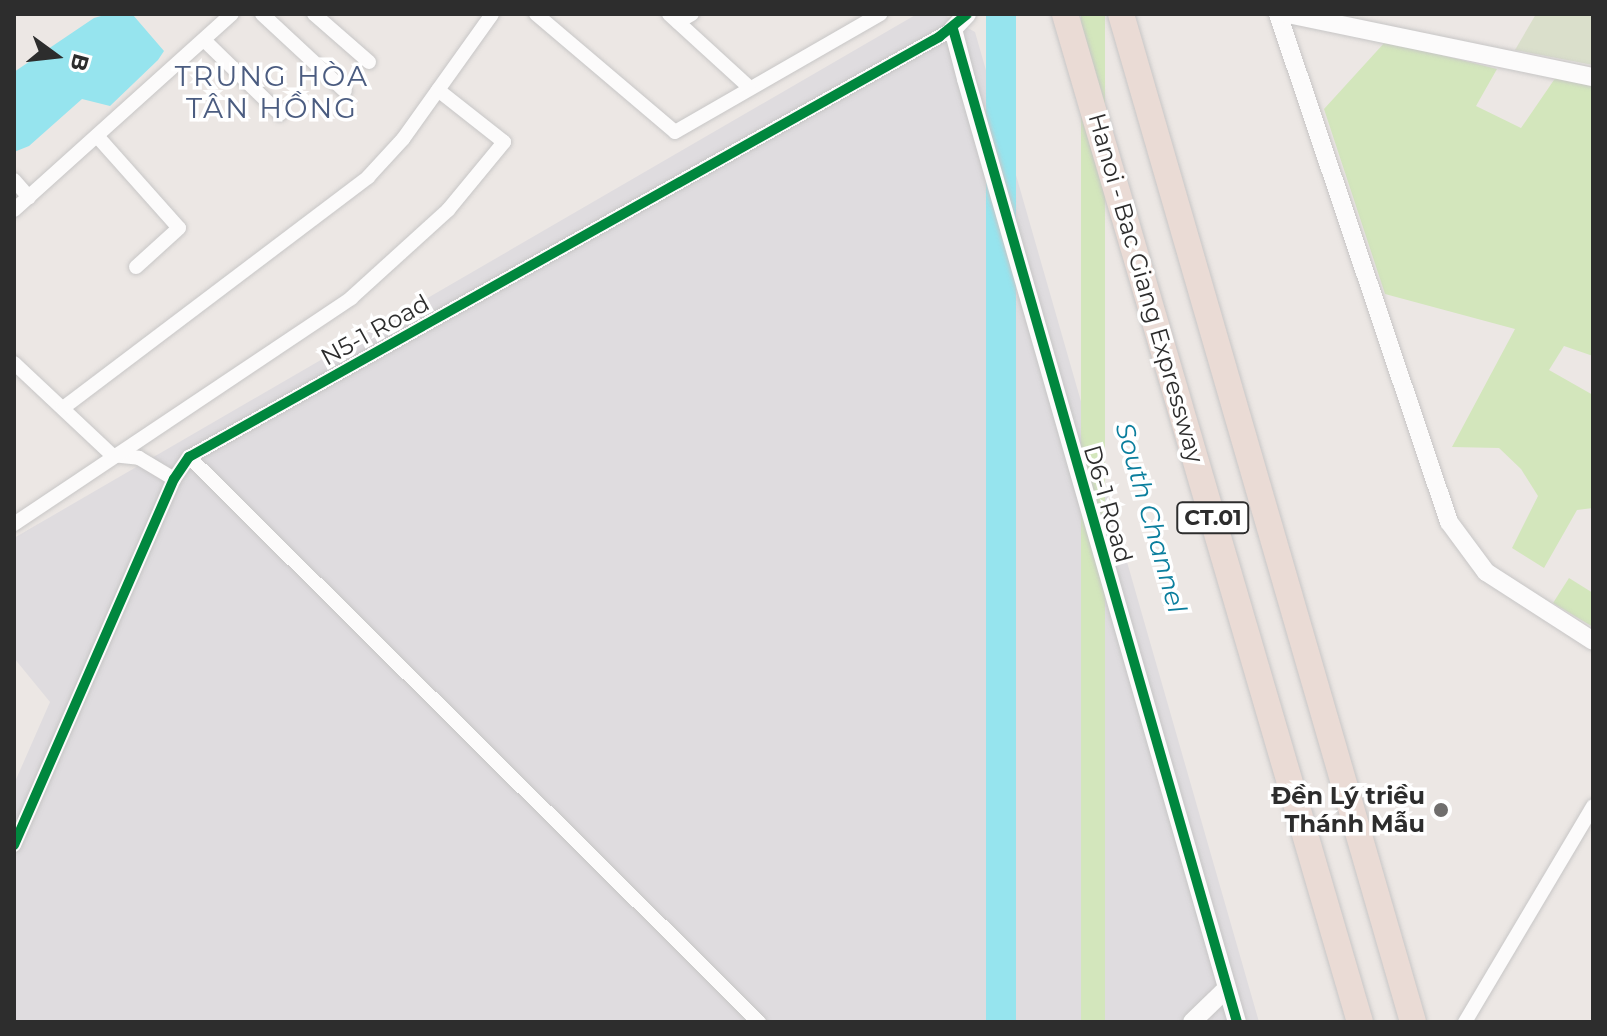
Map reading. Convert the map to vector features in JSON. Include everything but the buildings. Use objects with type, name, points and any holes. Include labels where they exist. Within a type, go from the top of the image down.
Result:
[{"type":"highway","name":"Hanoi - Bac Giang Expressway","points":[[1065,14],[1360,1022]]},
{"type":"highway","name":"CT.01","points":[[1121,14],[1413,1022]]},
{"type":"highway","points":[[1401,985],[1420,1022]]},
{"type":"street","points":[[14,210],[232,14]]},
{"type":"street","points":[[262,14],[345,91]]},
{"type":"street","points":[[314,14],[369,62]]},
{"type":"street","points":[[63,408],[368,177],[438,90],[492,14]]},
{"type":"street","points":[[536,14],[675,132],[880,14]]},
{"type":"street","points":[[674,18],[692,14]]},
{"type":"street","points":[[953,29],[967,14]]},
{"type":"street","points":[[1278,14],[1449,522],[1486,572],[1593,641]]},
{"type":"street","points":[[1288,14],[1593,77]]},
{"type":"street","points":[[674,18],[749,87]]},
{"type":"street","name":"N5-1 Road","points":[[14,845],[174,479],[189,457],[953,29]]},
{"type":"street","name":"D6-1 Road","points":[[953,29],[1237,1022]]},
{"type":"street","points":[[204,40],[280,114]]},
{"type":"street","points":[[14,524],[112,455],[351,298],[448,210],[504,142],[438,90]]},
{"type":"street","points":[[97,136],[179,228],[136,267]]},
{"type":"street","points":[[14,180],[29,197]]},
{"type":"street","points":[[14,363],[112,455],[139,458],[174,479]]},
{"type":"street","points":[[189,457],[759,1022]]},
{"type":"street","points":[[1465,1022],[1593,806]]},
{"type":"street","points":[[1192,1022],[1226,989]]},
{"type":"shaded area","points":[[917,14],[943,14],[975,32],[1259,1022],[14,1022],[14,784],[50,702],[14,658],[14,538]]},
{"type":"green space","points":[[1081,14],[1105,14],[1105,1022],[1081,1022]]},
{"type":"green space","points":[[1536,14],[1593,14],[1593,65],[1515,50]]},
{"type":"green space","points":[[1386,41],[1497,69],[1476,106],[1521,128],[1556,77],[1593,85],[1593,356],[1564,346],[1549,370],[1593,395],[1593,508],[1577,510],[1544,568],[1512,548],[1538,496],[1521,469],[1499,448],[1452,447],[1515,329],[1385,294],[1324,109]]},
{"type":"green space","points":[[1569,578],[1593,593],[1593,627],[1553,603]]},
{"type":"water","points":[[108,14],[133,15],[164,51],[158,60],[110,106],[82,99],[29,146],[14,152],[14,72],[94,18]]},
{"type":"water","points":[[986,14],[1016,14],[1016,1022],[986,1022]]},
{"type":"cycle path","points":[[14,845],[174,479],[189,457],[939,37],[967,14]]},
{"type":"cycle path","points":[[953,29],[1237,1022]]},
{"type":"place","name":"Đền Lý triều Thánh Mẫu","points":[[1441,810]]},
{"type":"district","name":"TRUNG HÒA TÂN HỒNG","points":[[272,92]]},
{"type":"water label","name":"South Channel","points":[[1150,518]]}]
